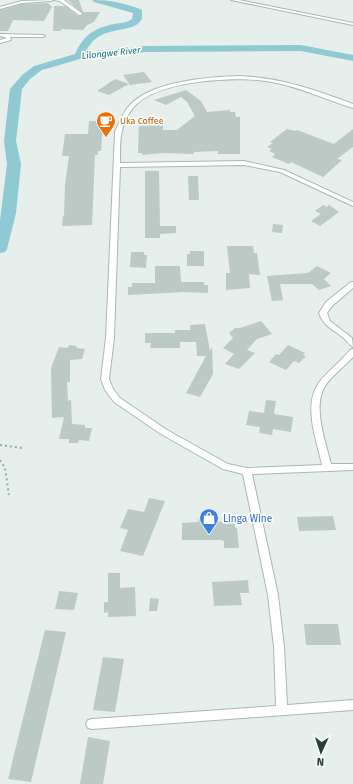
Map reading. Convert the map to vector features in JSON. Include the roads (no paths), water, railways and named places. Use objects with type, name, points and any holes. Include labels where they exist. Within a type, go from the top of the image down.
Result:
[{"type":"street","points":[[0,8],[22,2],[51,0]]},
{"type":"street","points":[[56,0],[61,0],[80,14]]},
{"type":"street","points":[[233,0],[353,24]]},
{"type":"street","points":[[0,35],[43,36]]},
{"type":"street","points":[[0,42],[9,39],[7,36]]},
{"type":"street","points":[[353,106],[308,89],[270,79],[246,77],[195,81],[166,88],[147,95],[134,103],[122,121],[118,132],[118,165],[110,338],[106,385],[117,400],[164,432],[226,467],[247,471],[353,467]]},
{"type":"street","points":[[118,165],[244,163],[282,171],[353,204]]},
{"type":"street","points":[[353,284],[329,304],[323,313],[327,322],[348,338],[353,344]]},
{"type":"street","points":[[327,468],[316,412],[318,393],[322,385],[353,352]]},
{"type":"street","points":[[247,471],[273,595],[279,647],[282,711]]},
{"type":"street","points":[[92,724],[282,711],[353,704]]},
{"type":"waterway","points":[[79,56],[85,44],[92,36],[110,28],[133,24],[137,20],[138,12],[129,8],[97,0]]},
{"type":"waterway","name":"Lilongwe River","points":[[79,56],[146,49],[301,48],[353,58]]},
{"type":"waterway","name":"Lilongwe River","points":[[0,249],[9,213],[14,164],[10,141],[16,89],[26,77],[38,68],[79,56]]},
{"type":"place","name":"Uka Coffee","points":[[106,138]]},
{"type":"place","name":"Linga Wine","points":[[209,535]]}]
